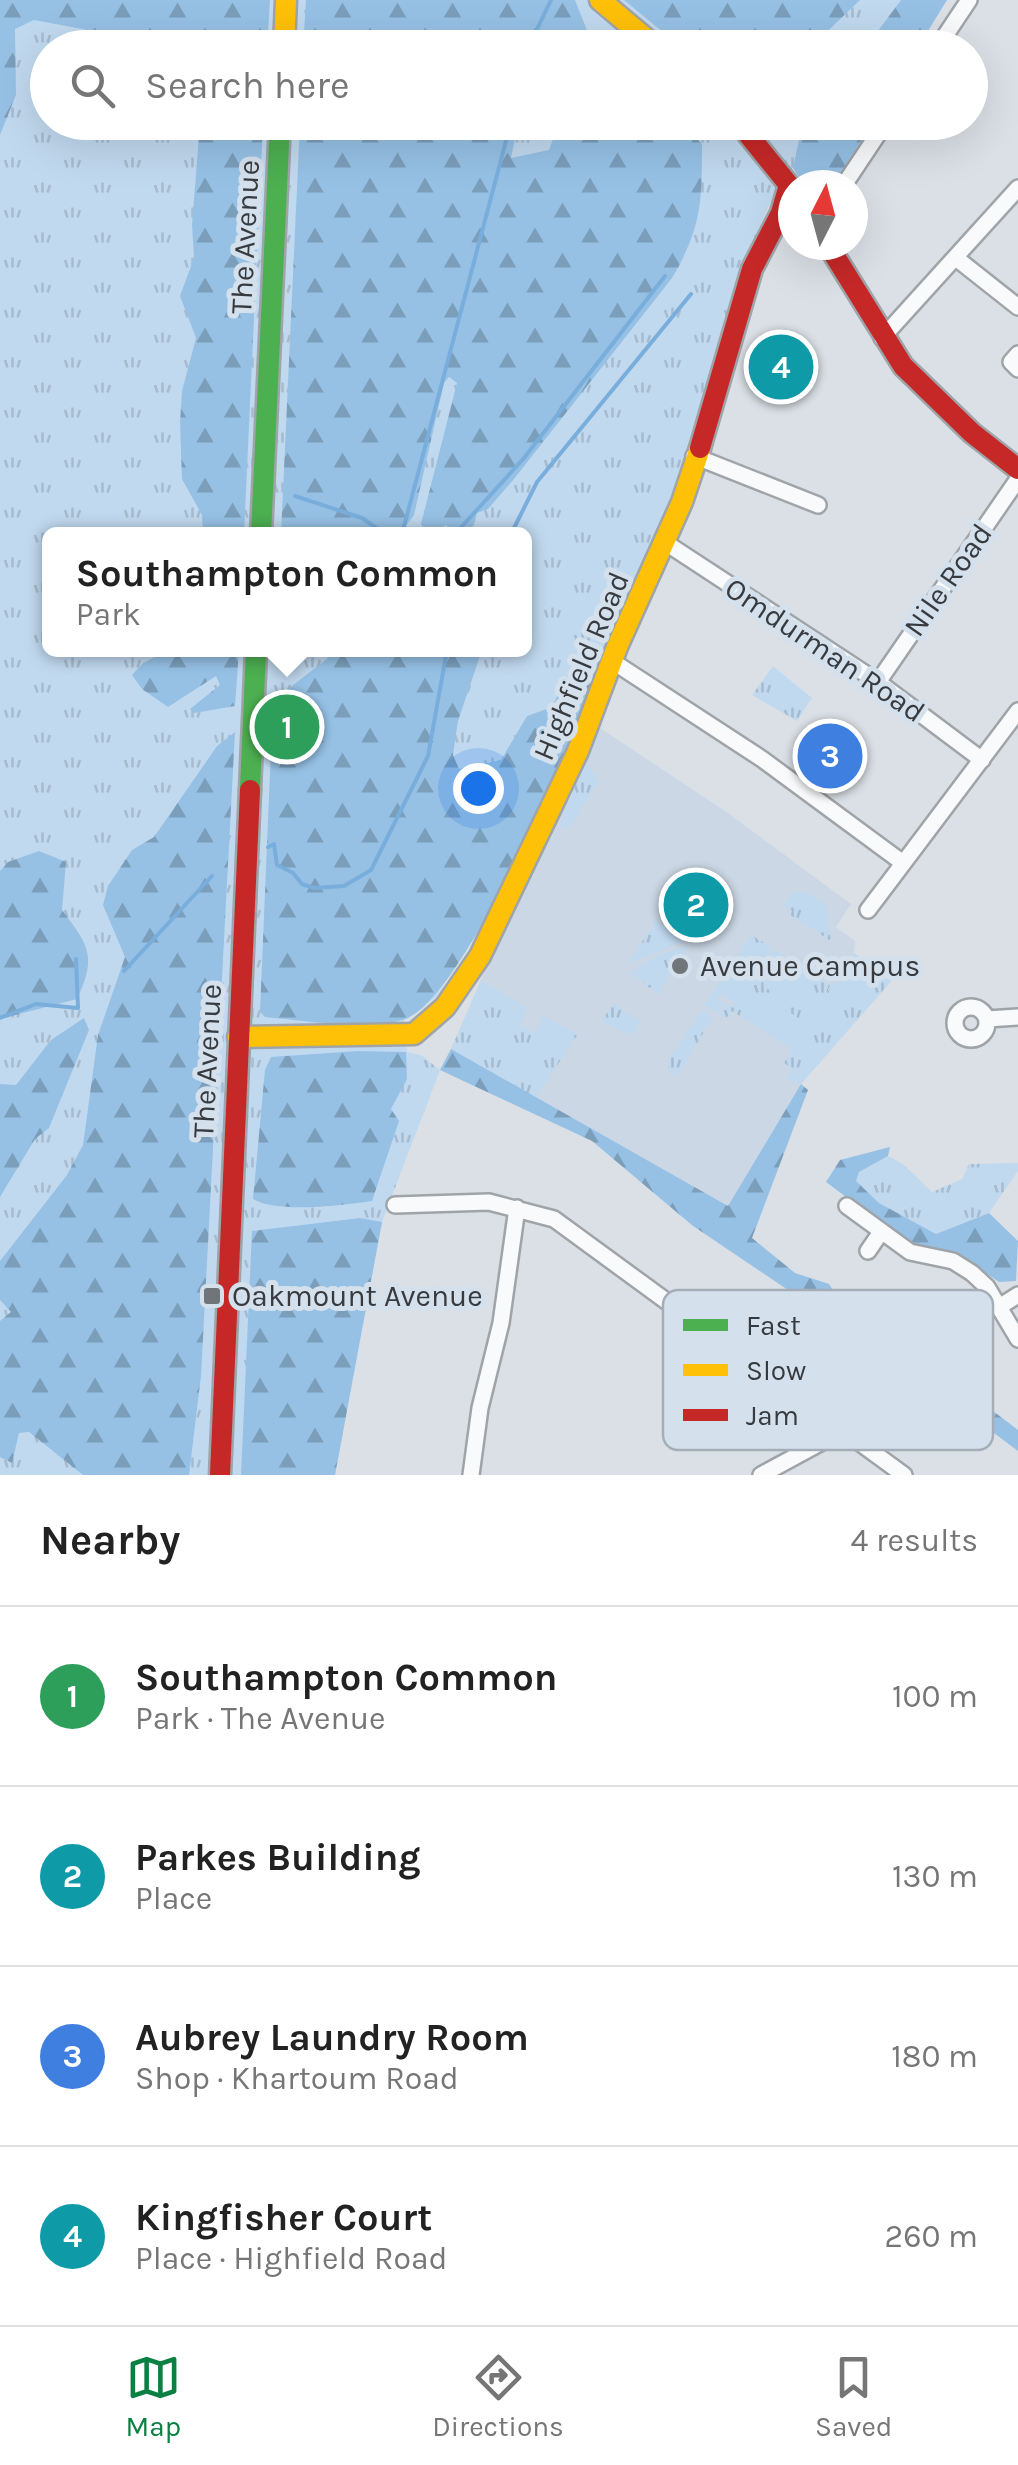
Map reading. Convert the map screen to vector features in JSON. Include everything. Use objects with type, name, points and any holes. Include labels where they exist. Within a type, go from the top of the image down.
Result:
[{"type":"main road","points":[[285,30],[286,0]]},
{"type":"main road","points":[[600,0],[636,30]]},
{"type":"main road","name":"The Avenue","points":[[262,527],[279,140]]},
{"type":"main road","points":[[752,140],[778,172]]},
{"type":"main road","name":"Highfield Road","points":[[238,1037],[401,1037],[423,1030],[463,982],[491,936],[594,713],[612,660],[666,543],[730,356],[752,268],[778,219]]},
{"type":"main road","points":[[837,260],[882,338],[915,380],[1018,468]]},
{"type":"main road","name":"The Avenue","points":[[220,1475],[256,657]]},
{"type":"street","points":[[949,30],[969,0]]},
{"type":"street","points":[[854,170],[874,140]]},
{"type":"street","points":[[882,338],[1018,188]]},
{"type":"street","points":[[956,258],[1018,307]]},
{"type":"street","points":[[1018,354],[1011,362],[1018,369]]},
{"type":"street","points":[[694,456],[818,505]]},
{"type":"street","name":"Nile Road","points":[[878,682],[1018,479]]},
{"type":"street","name":"Omdurman Road","points":[[666,543],[878,682],[982,760]]},
{"type":"street","points":[[612,660],[762,759],[903,863]]},
{"type":"street","points":[[868,910],[1018,710]]},
{"type":"street","points":[[988,1019],[1018,1017]]},
{"type":"street","points":[[395,1206],[465,1201],[517,1208],[554,1219],[663,1297]]},
{"type":"street","points":[[847,1206],[920,1256],[963,1266],[989,1290]]},
{"type":"street","points":[[471,1475],[480,1408],[502,1323],[517,1208]]},
{"type":"street","points":[[868,1251],[881,1232]]},
{"type":"street","points":[[999,1307],[1018,1295]]},
{"type":"street","points":[[993,1297],[1018,1339]]},
{"type":"street","points":[[761,1475],[807,1450]]},
{"type":"street","points":[[872,1450],[904,1475]]},
{"type":"shaded area","name":"Avenue Campus","points":[[600,728],[728,813],[851,904],[836,927],[855,941],[854,953],[893,979],[801,1084],[728,1206],[451,1049],[494,950],[566,803],[575,795],[572,789]]},
{"type":"green space","points":[[0,0],[947,0],[928,30],[30,30],[30,140],[862,140],[843,170],[778,170],[778,186],[741,270],[670,502],[585,705],[482,922],[436,997],[404,1020],[407,1052],[421,1055],[440,1070],[382,1222],[335,1475],[0,1475]]},
{"type":"green space","points":[[0,0],[270,0],[268,30],[88,30],[34,20],[15,29],[16,95],[0,135]]},
{"type":"green space","points":[[306,0],[575,0],[587,30],[304,30]]},
{"type":"green space","points":[[624,0],[860,0],[829,30],[660,30]]},
{"type":"green space","points":[[901,0],[947,0],[928,30],[879,30]]},
{"type":"green space","points":[[199,140],[262,140],[244,527],[203,527],[202,515],[182,479],[182,391],[196,338],[180,296],[194,258],[192,225]]},
{"type":"green space","points":[[299,140],[515,140],[511,158],[549,150],[553,140],[697,140],[702,144],[702,182],[695,228],[672,278],[514,479],[488,509],[477,513],[474,525],[421,524],[457,383],[449,377],[444,383],[414,515],[405,527],[281,527]]},
{"type":"green space","points":[[799,140],[862,140],[843,170],[794,170]]},
{"type":"green space","points":[[155,657],[238,657],[235,706],[194,713],[190,709],[220,685],[216,676],[168,707],[142,689],[132,675]]},
{"type":"green space","points":[[329,657],[480,657],[458,721],[453,755],[459,769],[501,760],[527,716],[552,707],[567,676],[588,672],[594,681],[563,758],[486,918],[432,999],[408,1018],[376,1025],[338,1024],[265,1017],[260,1012],[273,701]]},
{"type":"green space","points":[[773,666],[812,698],[797,721],[752,695]]},
{"type":"green space","points":[[235,732],[201,1376],[189,1475],[83,1475],[29,1432],[19,1433],[12,1463],[0,1457],[0,1321],[11,1312],[0,1300],[0,1261],[67,1175],[83,1145],[98,1035],[125,957],[103,905],[108,886],[132,850],[154,837],[217,746]]},
{"type":"green space","points":[[585,762],[599,781],[569,828],[559,826]]},
{"type":"green space","points":[[39,851],[66,862],[62,910],[84,943],[87,972],[77,999],[0,1019],[0,871],[8,862]]},
{"type":"green space","points":[[794,892],[806,892],[826,904],[831,941],[790,915],[792,911],[783,905]]},
{"type":"green space","points":[[656,921],[688,940],[627,964]]},
{"type":"green space","points":[[751,935],[771,947],[767,955],[774,949],[830,985],[827,993],[854,953],[893,979],[801,1084],[786,1079],[792,1068],[784,1063],[792,1049],[732,1011],[725,1019],[719,1015],[725,1004],[732,1007],[734,1002],[720,994],[718,999],[723,1003],[717,1014],[704,1005]]},
{"type":"green space","points":[[690,945],[658,994],[630,973],[660,954]]},
{"type":"green space","points":[[774,967],[814,993],[802,1011],[763,986]]},
{"type":"green space","points":[[481,981],[528,1008],[520,1025],[533,1033],[543,1016],[578,1034],[536,1097],[451,1049]]},
{"type":"green space","points":[[758,992],[798,1018],[786,1036],[746,1010]]},
{"type":"green space","points":[[614,1003],[641,1022],[631,1036],[601,1021]]},
{"type":"green space","points":[[702,1010],[713,1017],[677,1076],[668,1070],[668,1061]]},
{"type":"green space","points":[[84,1018],[89,1030],[49,1128],[35,1139],[0,1197],[0,1084],[16,1085],[51,1040]]},
{"type":"green space","points":[[451,1049],[728,1206],[801,1084],[808,1090],[752,1238],[795,1273],[829,1284],[833,1290],[788,1290],[693,1226],[592,1141],[440,1070]]},
{"type":"green space","points":[[406,1052],[407,1079],[391,1109],[399,1121],[372,1201],[294,1207],[253,1199],[265,1070],[271,1057]]},
{"type":"green space","points":[[890,1147],[888,1156],[859,1172],[856,1181],[879,1203],[936,1234],[989,1213],[1018,1241],[1016,1281],[999,1282],[964,1258],[921,1249],[826,1182],[840,1160]]},
{"type":"green space","points":[[888,1156],[903,1164],[932,1192],[962,1179],[969,1164],[1018,1163],[1018,1171],[989,1213],[936,1234],[879,1203],[855,1181],[858,1172]]},
{"type":"green space","points":[[360,1218],[382,1222],[335,1475],[241,1475],[252,1231]]},
{"type":"green space","points":[[993,1411],[1018,1430],[1018,1451],[993,1432]]},
{"type":"waterway","points":[[537,30],[551,0]]},
{"type":"waterway","points":[[404,527],[506,140]]},
{"type":"waterway","points":[[461,527],[524,458],[665,276]]},
{"type":"waterway","points":[[514,527],[537,482],[691,294]]},
{"type":"waterway","points":[[295,496],[362,518],[375,527]]},
{"type":"waterway","points":[[268,847],[274,844],[277,865],[314,888],[344,886],[371,870],[428,756],[446,657]]},
{"type":"waterway","points":[[124,971],[212,876]]},
{"type":"waterway","points":[[0,1018],[36,1004],[78,1008],[76,959]]},
{"type":"traffic: fast","points":[[261,527],[279,140]]},
{"type":"traffic: fast","points":[[250,790],[256,657]]},
{"type":"traffic: slow","points":[[285,30],[286,0]]},
{"type":"traffic: slow","points":[[600,0],[636,30]]},
{"type":"traffic: slow","points":[[238,1037],[414,1034],[445,1007],[480,956],[578,751],[617,647],[682,502],[700,448]]},
{"type":"traffic: jam","points":[[753,140],[778,171]]},
{"type":"traffic: jam","points":[[700,448],[752,269],[778,219]]},
{"type":"traffic: jam","points":[[837,260],[903,366],[972,433],[1018,469]]},
{"type":"traffic: jam","points":[[220,1475],[250,790]]},
{"type":"place","name":"Kingfisher Court","points":[[781,367]]},
{"type":"place","name":"Southampton Common","points":[[287,727]]},
{"type":"place","name":"Aubrey Laundry Room","points":[[830,756]]},
{"type":"place","name":"Parkes Building","points":[[696,905]]},
{"type":"place","name":"Avenue Campus","points":[[680,966]]},
{"type":"place","name":"Oakmount Avenue","points":[[212,1296]]}]
